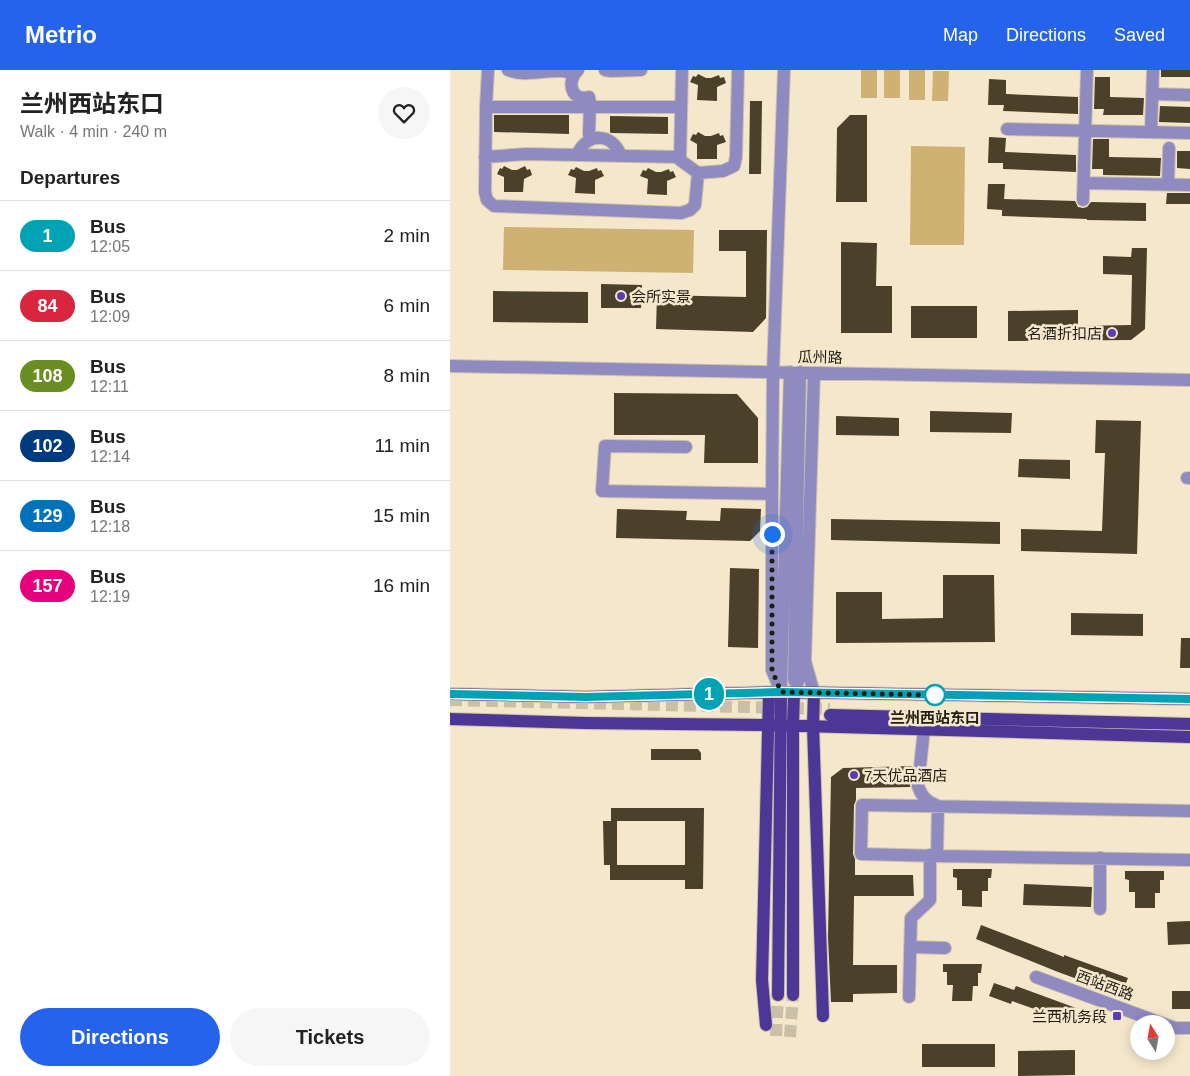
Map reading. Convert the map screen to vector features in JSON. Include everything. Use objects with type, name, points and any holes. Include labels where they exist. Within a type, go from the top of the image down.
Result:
[{"type":"main road","points":[[778,995],[781,693]]},
{"type":"main road","points":[[814,693],[823,1016]]},
{"type":"main road","points":[[450,694],[586,697],[814,693],[1190,699]]},
{"type":"main road","points":[[1190,716],[830,712],[1190,724]]},
{"type":"main road","points":[[450,719],[585,723],[780,725],[1190,736]]},
{"type":"main road","points":[[780,725],[793,995]]},
{"type":"main road","points":[[766,1025],[762,980],[780,725]]},
{"type":"street","points":[[508,70],[527,73],[576,72],[571,81],[572,90],[581,98],[589,97],[589,134],[592,139]]},
{"type":"street","points":[[605,70],[611,72],[640,70]]},
{"type":"street","points":[[682,70],[680,160],[698,173],[723,171],[734,166],[736,157],[738,70]]},
{"type":"street","points":[[781,693],[772,670],[772,494],[784,70]]},
{"type":"street","points":[[1083,200],[1087,70]]},
{"type":"street","points":[[1151,131],[1153,70]]},
{"type":"street","points":[[493,71],[486,106],[485,192],[487,200],[494,206],[681,213],[690,210],[695,205],[698,173]]},
{"type":"street","points":[[1152,94],[1190,95]]},
{"type":"street","points":[[486,106],[681,107]]},
{"type":"street","points":[[1007,129],[1190,133]]},
{"type":"street","points":[[577,155],[585,142],[599,138],[607,139],[613,143],[618,149],[620,156]]},
{"type":"street","points":[[1168,184],[1169,148]]},
{"type":"street","points":[[485,156],[526,154],[680,156]]},
{"type":"street","points":[[1084,183],[1190,185]]},
{"type":"street","name":"瓜州路","points":[[450,366],[1190,380]]},
{"type":"street","points":[[781,693],[795,372]]},
{"type":"street","points":[[814,373],[805,661],[814,693]]},
{"type":"street","points":[[686,447],[605,446],[602,491],[772,494]]},
{"type":"street","points":[[781,693],[805,661]]},
{"type":"street","points":[[924,729],[918,786],[925,799],[931,804],[938,806]]},
{"type":"street","points":[[1190,811],[862,805],[861,854],[1190,860]]},
{"type":"street","points":[[909,997],[911,918],[930,900],[938,806]]},
{"type":"street","points":[[1100,858],[1100,909]]},
{"type":"street","points":[[910,947],[945,948]]},
{"type":"street","name":"西站西路","points":[[1036,977],[1140,1015]]},
{"type":"street","name":"西站西路","points":[[1175,1028],[1190,1028]]},
{"type":"shaded area","points":[[861,70],[877,70],[877,98],[861,98]]},
{"type":"shaded area","points":[[884,70],[900,70],[900,98],[884,98]]},
{"type":"shaded area","points":[[909,70],[925,70],[925,100],[909,100]]},
{"type":"shaded area","points":[[933,71],[949,71],[948,101],[932,101]]},
{"type":"shaded area","points":[[911,146],[965,147],[964,245],[910,245]]},
{"type":"shaded area","points":[[504,227],[694,230],[693,273],[503,270]]},
{"type":"building","points":[[1161,70],[1190,70],[1190,77],[1161,77]]},
{"type":"building","points":[[698,74],[706,78],[719,75],[720,78],[724,77],[726,83],[717,87],[717,101],[697,100],[698,85],[690,82],[693,76],[696,77]]},
{"type":"building","points":[[1095,77],[1110,77],[1110,97],[1144,98],[1143,115],[1103,115],[1104,109],[1094,109]]},
{"type":"building","points":[[989,79],[1006,80],[1006,94],[1078,97],[1078,114],[1003,111],[1004,105],[988,105]]},
{"type":"building","points":[[750,101],[762,101],[761,174],[749,174]]},
{"type":"building","points":[[1160,106],[1190,107],[1190,123],[1159,122]]},
{"type":"building","points":[[494,115],[569,115],[569,134],[494,132]]},
{"type":"building","points":[[850,115],[867,115],[867,202],[836,202],[837,128]]},
{"type":"building","points":[[610,116],[668,117],[668,134],[611,133]]},
{"type":"building","points":[[698,132],[705,136],[719,133],[720,136],[723,135],[726,142],[717,145],[717,159],[697,159],[697,144],[690,140],[693,134],[696,135]]},
{"type":"building","points":[[989,137],[1006,138],[1005,152],[1076,155],[1076,172],[1003,169],[1003,163],[988,163]]},
{"type":"building","points":[[1093,139],[1109,139],[1109,157],[1161,158],[1160,176],[1103,175],[1103,169],[1092,169]]},
{"type":"building","points":[[1177,151],[1190,151],[1190,169],[1177,168]]},
{"type":"building","points":[[504,166],[512,170],[525,166],[527,170],[530,169],[532,175],[524,179],[523,192],[504,192],[504,177],[497,174],[500,168],[502,169]]},
{"type":"building","points":[[576,167],[584,171],[597,168],[598,171],[601,170],[604,176],[595,180],[595,194],[575,193],[576,178],[568,175],[571,169],[574,170]]},
{"type":"building","points":[[648,168],[656,172],[669,169],[670,172],[673,171],[676,177],[667,181],[667,195],[647,194],[648,179],[640,176],[643,170],[646,171]]},
{"type":"building","points":[[988,184],[1005,184],[1004,199],[1075,201],[1078,207],[1083,208],[1087,207],[1091,202],[1146,203],[1146,221],[1002,216],[1002,210],[987,209]]},
{"type":"building","points":[[1167,193],[1190,193],[1190,204],[1166,204]]},
{"type":"building","points":[[719,230],[767,230],[766,318],[753,332],[656,329],[657,295],[746,297],[746,251],[719,251]]},
{"type":"building","points":[[841,242],[877,243],[876,286],[892,286],[892,333],[841,333]]},
{"type":"building","points":[[1132,248],[1147,248],[1145,329],[1131,340],[1008,341],[1008,311],[1078,310],[1078,326],[1131,325],[1132,275],[1103,274],[1103,256],[1131,257]]},
{"type":"building","name":"会所实景","points":[[601,284],[642,285],[641,308],[601,308]]},
{"type":"building","points":[[493,291],[588,292],[588,323],[493,322]]},
{"type":"building","points":[[911,306],[977,306],[977,338],[911,338]]},
{"type":"building","points":[[614,393],[737,394],[758,418],[758,463],[704,463],[705,435],[614,435]]},
{"type":"building","points":[[930,411],[1012,413],[1011,433],[930,432]]},
{"type":"building","points":[[836,416],[899,418],[899,436],[836,435]]},
{"type":"building","points":[[1096,420],[1141,421],[1137,554],[1021,551],[1021,529],[1102,531],[1105,453],[1095,453]]},
{"type":"building","points":[[1019,459],[1070,460],[1070,479],[1018,477]]},
{"type":"building","points":[[721,508],[761,509],[760,531],[750,541],[616,538],[617,509],[687,511],[686,520],[720,521]]},
{"type":"building","points":[[831,519],[1000,522],[1000,544],[831,540]]},
{"type":"building","points":[[730,568],[759,569],[758,648],[728,647]]},
{"type":"building","points":[[943,575],[994,575],[995,642],[836,643],[836,592],[882,592],[882,619],[943,618]]},
{"type":"building","points":[[1071,613],[1143,614],[1143,636],[1071,635]]},
{"type":"building","points":[[1181,638],[1190,638],[1190,668],[1180,668]]},
{"type":"building","points":[[651,749],[698,749],[701,753],[701,760],[651,760]]},
{"type":"building","points":[[912,766],[910,787],[856,788],[854,805],[853,854],[855,859],[855,875],[913,875],[914,896],[854,896],[853,965],[897,965],[897,993],[853,994],[853,1002],[831,1002],[828,937],[831,777],[843,768]]},
{"type":"building","points":[[611,808],[704,808],[703,889],[685,889],[685,880],[610,880],[610,865],[604,865],[603,821],[611,821]],"holes":[[[617,821],[685,821],[685,865],[617,865]]]},
{"type":"building","points":[[953,869],[992,869],[991,878],[988,878],[988,891],[982,891],[982,907],[962,906],[962,890],[957,890],[957,878],[953,877]]},
{"type":"building","points":[[1125,871],[1164,871],[1164,880],[1160,880],[1160,893],[1155,893],[1155,908],[1135,908],[1135,892],[1129,892],[1129,880],[1125,879]]},
{"type":"building","points":[[1024,884],[1092,887],[1091,907],[1023,905]]},
{"type":"building","points":[[1190,921],[1190,944],[1168,945],[1167,922]]},
{"type":"building","points":[[981,925],[1064,957],[1064,955],[1128,978],[1121,995],[976,939]]},
{"type":"building","points":[[943,964],[982,964],[981,973],[978,973],[978,986],[973,986],[972,1001],[952,1001],[953,985],[947,985],[947,972],[943,972]]},
{"type":"building","points":[[994,983],[1014,990],[1016,986],[1076,1008],[1071,1022],[1012,1001],[1011,1004],[989,996]]},
{"type":"building","points":[[1172,991],[1190,991],[1190,1009],[1172,1009]]},
{"type":"building","points":[[922,1044],[995,1044],[995,1067],[922,1067]]},
{"type":"building","points":[[1075,1050],[1075,1075],[1018,1076],[1018,1051]]},
{"type":"tunnel","points":[[450,700],[830,709]]},
{"type":"tunnel","points":[[776,1036],[778,995]]},
{"type":"tunnel","points":[[790,1037],[793,995]]},
{"type":"bus line","name":"1","points":[[450,694],[586,697],[781,692],[1190,699]]},
{"type":"place","name":"会所实景","points":[[621,296]]},
{"type":"place","name":"名酒折扣店","points":[[1112,333]]},
{"type":"place","name":"兰州西站东口","points":[[935,695]]},
{"type":"place","name":"7天优品酒店","points":[[854,775]]},
{"type":"place","name":"兰西机务段","points":[[1117,1016]]},
{"type":"route","points":[[772,534],[772,670],[781,692],[935,695]]}]
